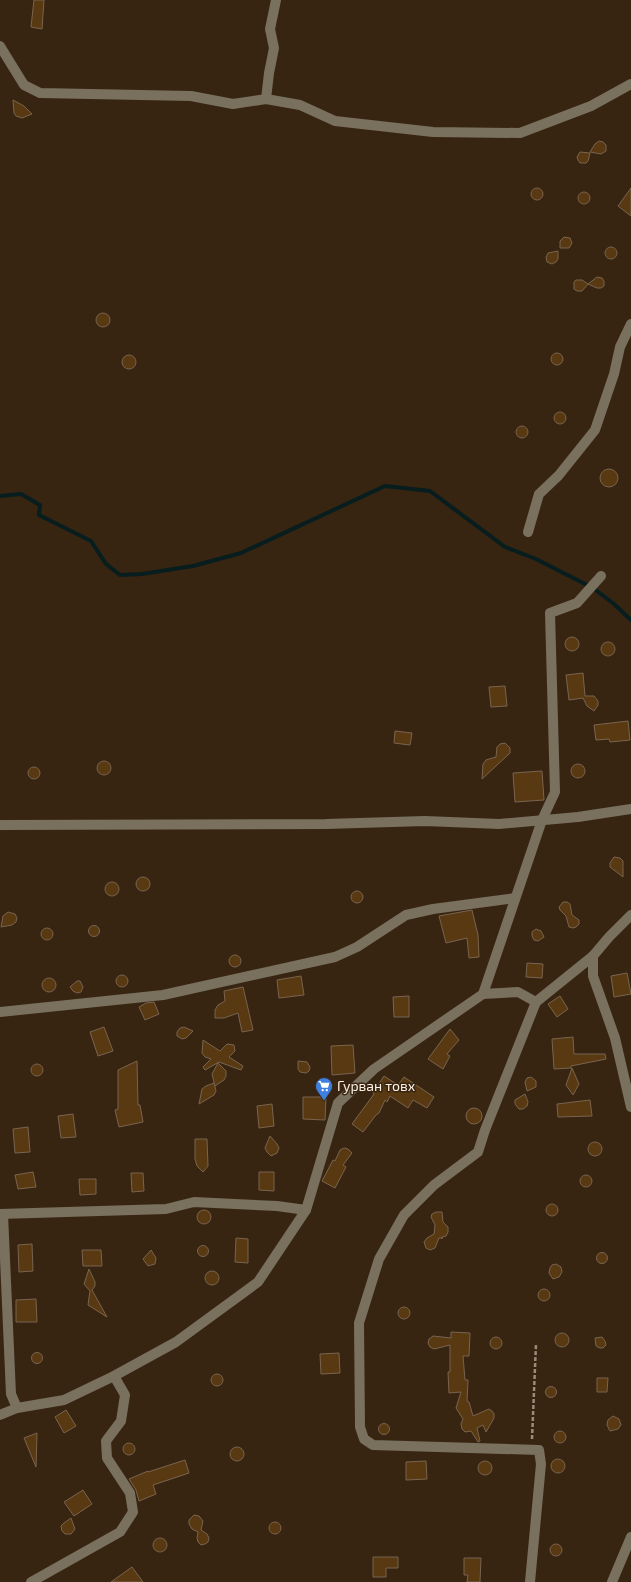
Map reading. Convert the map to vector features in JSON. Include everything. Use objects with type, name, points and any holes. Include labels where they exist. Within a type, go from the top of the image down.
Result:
[{"type":"street","points":[[266,99],[274,48],[270,29],[276,0]]},
{"type":"street","points":[[0,46],[24,85],[40,93],[191,96],[233,104],[266,99],[300,105],[335,121],[433,132],[520,133],[591,106],[631,84]]},
{"type":"street","points":[[528,532],[539,494],[559,475],[595,430],[614,374],[620,347],[631,324]]},
{"type":"street","points":[[482,994],[542,820],[555,792],[550,613],[577,603],[599,578]]},
{"type":"street","points":[[0,825],[318,824],[425,821],[499,824],[578,817],[631,809]]},
{"type":"street","points":[[0,1012],[163,996],[335,957],[357,947],[406,915],[515,898]]},
{"type":"street","points":[[530,1582],[541,1464],[539,1450],[373,1446],[364,1439],[360,1427],[359,1323],[379,1259],[404,1215],[434,1185],[478,1152],[485,1130],[536,1002],[593,956],[609,937],[631,916]]},
{"type":"street","points":[[593,956],[593,976],[615,1038],[631,1107]]},
{"type":"street","points":[[0,1415],[18,1408],[64,1400],[114,1376],[176,1342],[258,1282],[306,1210],[338,1103],[374,1069],[482,994],[518,992],[536,1002]]},
{"type":"street","points":[[18,1408],[12,1394],[1,1214],[166,1208],[194,1202],[277,1206],[306,1210]]},
{"type":"street","points":[[31,1582],[120,1532],[133,1512],[130,1493],[108,1458],[106,1441],[121,1421],[125,1396],[114,1376]]},
{"type":"street","points":[[612,1582],[631,1537]]},
{"type":"path","points":[[531,1449],[536,1344]]},
{"type":"building","points":[[34,0],[44,0],[42,29],[31,27]]},
{"type":"building","points":[[13,100],[24,106],[32,114],[22,118],[16,116],[14,113]]},
{"type":"building","points":[[599,141],[606,145],[606,151],[601,154],[590,152],[595,144]]},
{"type":"building","points":[[580,152],[590,153],[586,163],[580,163],[578,160],[577,157]]},
{"type":"building","points":[[535,188],[539,188],[543,194],[539,200],[535,200],[531,196],[531,192]]},
{"type":"building","points":[[631,188],[631,216],[618,206]]},
{"type":"building","points":[[582,192],[586,192],[590,198],[586,204],[582,204],[578,200],[578,196]]},
{"type":"building","points":[[564,237],[570,238],[572,243],[569,248],[560,248],[560,241]]},
{"type":"building","points":[[609,247],[613,247],[617,253],[613,259],[609,259],[605,255],[605,251]]},
{"type":"building","points":[[558,251],[558,259],[556,262],[552,264],[547,262],[546,257],[548,253]]},
{"type":"building","points":[[597,277],[602,278],[604,281],[604,286],[601,288],[588,284]]},
{"type":"building","points":[[576,280],[582,280],[588,284],[582,291],[577,291],[574,289],[574,282]]},
{"type":"building","points":[[103,313],[108,315],[110,320],[108,325],[103,327],[98,325],[96,320],[98,315]]},
{"type":"building","points":[[557,353],[561,355],[563,359],[561,363],[557,365],[553,363],[551,359],[553,355]]},
{"type":"building","points":[[129,355],[134,357],[136,362],[134,367],[129,369],[124,367],[122,362],[124,357]]},
{"type":"building","points":[[558,412],[562,412],[566,418],[562,424],[558,424],[554,420],[554,416]]},
{"type":"building","points":[[520,426],[524,426],[528,432],[524,438],[520,438],[516,434],[516,430]]},
{"type":"building","points":[[609,469],[615,472],[618,478],[615,484],[609,487],[603,484],[600,478],[603,472]]},
{"type":"building","points":[[569,637],[575,637],[579,641],[579,647],[575,651],[569,651],[565,647],[565,641]]},
{"type":"building","points":[[605,642],[611,642],[615,646],[615,652],[611,656],[605,656],[601,652],[601,646]]},
{"type":"building","points":[[583,673],[585,696],[594,696],[598,701],[598,705],[594,711],[587,706],[583,698],[569,700],[566,675]]},
{"type":"building","points":[[505,686],[507,706],[491,707],[489,687]]},
{"type":"building","points":[[628,721],[630,740],[610,742],[609,739],[596,740],[594,725]]},
{"type":"building","points":[[395,731],[412,733],[410,745],[394,743]]},
{"type":"building","points":[[505,743],[510,748],[510,753],[482,779],[483,764],[486,760],[496,757],[497,747],[500,744]]},
{"type":"building","points":[[104,761],[109,763],[111,768],[109,773],[104,775],[99,773],[97,768],[99,763]]},
{"type":"building","points":[[575,764],[581,764],[585,768],[585,774],[581,778],[575,778],[571,774],[571,768]]},
{"type":"building","points":[[32,767],[36,767],[40,773],[36,779],[32,779],[28,775],[28,771]]},
{"type":"building","points":[[542,771],[544,800],[515,802],[513,773]]},
{"type":"building","points":[[614,857],[620,858],[623,861],[623,877],[610,867],[610,863]]},
{"type":"building","points":[[140,877],[146,877],[150,881],[150,887],[146,891],[140,891],[136,887],[136,881]]},
{"type":"building","points":[[109,882],[115,882],[119,886],[119,892],[115,896],[109,896],[105,892],[105,886]]},
{"type":"building","points":[[359,891],[362,892],[362,902],[355,903],[352,902],[351,895],[352,892]]},
{"type":"building","points":[[563,902],[570,904],[572,915],[579,920],[579,924],[576,927],[569,927],[566,916],[560,910],[559,907]]},
{"type":"building","points":[[472,910],[478,935],[479,957],[469,958],[467,938],[446,943],[439,916]]},
{"type":"building","points":[[8,912],[15,914],[17,918],[16,922],[12,925],[1,927],[3,916]]},
{"type":"building","points":[[94,925],[98,927],[100,931],[98,935],[94,937],[90,935],[88,931],[90,927]]},
{"type":"building","points":[[45,928],[49,928],[53,934],[49,940],[45,940],[41,936],[41,932]]},
{"type":"building","points":[[536,929],[541,931],[544,937],[538,941],[534,940],[532,936],[532,932]]},
{"type":"building","points":[[237,955],[240,956],[240,966],[233,967],[230,966],[229,959],[230,956]]},
{"type":"building","points":[[527,963],[543,964],[542,978],[526,977]]},
{"type":"building","points":[[627,973],[631,994],[614,997],[611,976]]},
{"type":"building","points":[[122,975],[126,977],[128,981],[126,985],[122,987],[118,985],[116,981],[118,977]]},
{"type":"building","points":[[301,976],[304,995],[279,998],[277,980]]},
{"type":"building","points":[[49,978],[54,980],[56,985],[54,990],[49,992],[44,990],[42,985],[44,980]]},
{"type":"building","points":[[77,981],[80,981],[83,987],[81,992],[77,993],[70,987]]},
{"type":"building","points":[[243,987],[253,1030],[242,1032],[238,1013],[224,1018],[215,1018],[215,1010],[218,1005],[225,1001],[224,991]]},
{"type":"building","points":[[409,996],[409,1017],[394,1017],[393,997]]},
{"type":"building","points":[[560,996],[568,1009],[557,1017],[548,1004]]},
{"type":"building","points":[[154,1002],[159,1014],[145,1020],[139,1007],[146,1003]]},
{"type":"building","points":[[104,1027],[113,1051],[98,1056],[90,1032]]},
{"type":"building","points":[[184,1027],[193,1031],[186,1038],[182,1039],[177,1036],[177,1032],[180,1028]]},
{"type":"building","points":[[450,1029],[459,1040],[447,1054],[450,1056],[443,1069],[428,1059]]},
{"type":"building","points":[[573,1037],[574,1054],[605,1054],[606,1059],[571,1066],[571,1068],[554,1069],[552,1039]]},
{"type":"building","points":[[203,1040],[220,1051],[227,1044],[234,1045],[235,1051],[229,1057],[243,1066],[241,1070],[219,1062],[205,1070],[203,1067],[211,1059],[205,1057],[202,1053]]},
{"type":"building","points":[[353,1045],[355,1073],[332,1075],[331,1046]]},
{"type":"building","points":[[137,1061],[138,1105],[140,1105],[143,1122],[119,1127],[115,1110],[118,1109],[118,1070]]},
{"type":"building","points":[[298,1061],[307,1062],[310,1067],[309,1071],[306,1073],[300,1072],[298,1069]]},
{"type":"building","points":[[218,1063],[226,1071],[226,1076],[224,1080],[215,1086],[212,1074]]},
{"type":"building","points":[[35,1064],[39,1064],[43,1070],[39,1076],[35,1076],[31,1072],[31,1068]]},
{"type":"building","points":[[572,1068],[579,1084],[573,1095],[566,1085]]},
{"type":"building","points":[[384,1076],[398,1085],[404,1077],[434,1097],[427,1108],[413,1100],[408,1108],[390,1096],[387,1102],[385,1100],[379,1113],[363,1132],[352,1124],[374,1094],[373,1093]]},
{"type":"building","points":[[531,1077],[536,1081],[536,1087],[527,1091],[525,1082],[527,1078]]},
{"type":"building","points":[[214,1083],[216,1091],[214,1095],[199,1104],[202,1089]]},
{"type":"building","points":[[525,1094],[528,1102],[527,1106],[523,1109],[519,1109],[515,1104],[515,1100]]},
{"type":"building","points":[[303,1097],[326,1097],[325,1120],[303,1119]]},
{"type":"building","points":[[590,1100],[592,1116],[558,1117],[557,1104]]},
{"type":"building","points":[[272,1104],[274,1126],[259,1128],[257,1106]]},
{"type":"building","points":[[474,1108],[481,1113],[482,1116],[477,1123],[474,1124],[467,1119],[466,1116],[471,1109]]},
{"type":"building","points":[[73,1114],[76,1137],[61,1138],[58,1116]]},
{"type":"building","points":[[28,1127],[30,1152],[15,1153],[13,1129]]},
{"type":"building","points":[[270,1136],[279,1148],[277,1153],[271,1156],[265,1148]]},
{"type":"building","points":[[195,1139],[207,1139],[208,1166],[203,1172],[197,1166],[195,1159]]},
{"type":"building","points":[[595,1142],[600,1144],[602,1149],[600,1154],[595,1156],[590,1154],[588,1149],[590,1144]]},
{"type":"building","points":[[344,1148],[348,1149],[352,1153],[343,1165],[346,1167],[335,1188],[322,1181],[333,1160],[335,1161],[340,1150]]},
{"type":"building","points":[[33,1172],[36,1187],[18,1189],[15,1175]]},
{"type":"building","points":[[259,1172],[274,1172],[274,1191],[259,1190]]},
{"type":"building","points":[[131,1173],[143,1173],[144,1191],[132,1192]]},
{"type":"building","points":[[584,1175],[588,1175],[592,1181],[588,1187],[584,1187],[580,1183],[580,1179]]},
{"type":"building","points":[[79,1179],[96,1179],[96,1194],[80,1195]]},
{"type":"building","points":[[550,1204],[554,1204],[558,1210],[554,1216],[550,1216],[546,1212],[546,1208]]},
{"type":"building","points":[[204,1210],[209,1212],[211,1217],[209,1222],[204,1224],[199,1222],[197,1217],[199,1212]]},
{"type":"building","points":[[442,1212],[443,1222],[448,1227],[448,1232],[446,1236],[439,1238],[435,1248],[430,1250],[426,1248],[424,1242],[427,1238],[434,1234],[435,1225],[431,1217],[432,1214]]},
{"type":"building","points":[[236,1238],[248,1239],[248,1263],[235,1262]]},
{"type":"building","points":[[32,1244],[33,1271],[19,1272],[18,1245]]},
{"type":"building","points":[[203,1245],[207,1247],[209,1251],[207,1255],[203,1257],[199,1255],[197,1251],[199,1247]]},
{"type":"building","points":[[82,1250],[101,1250],[102,1266],[83,1266]]},
{"type":"building","points":[[151,1250],[156,1258],[155,1264],[148,1266],[143,1259]]},
{"type":"building","points":[[602,1252],[606,1254],[608,1258],[606,1262],[602,1264],[598,1262],[596,1258],[598,1254]]},
{"type":"building","points":[[556,1264],[561,1267],[562,1272],[559,1277],[553,1279],[549,1273],[552,1265]]},
{"type":"building","points":[[89,1269],[95,1282],[95,1286],[92,1290],[107,1317],[88,1305],[90,1291],[84,1284]]},
{"type":"building","points":[[212,1271],[217,1273],[219,1278],[217,1283],[212,1285],[207,1283],[205,1278],[207,1273]]},
{"type":"building","points":[[544,1289],[548,1291],[550,1295],[548,1299],[544,1301],[540,1299],[538,1295],[540,1291]]},
{"type":"building","points":[[36,1299],[37,1322],[16,1322],[16,1300]]},
{"type":"building","points":[[406,1307],[409,1308],[409,1318],[402,1319],[399,1318],[398,1311],[399,1308]]},
{"type":"building","points":[[451,1332],[470,1333],[469,1356],[463,1356],[465,1380],[468,1380],[467,1401],[469,1402],[473,1416],[489,1409],[494,1414],[494,1418],[486,1432],[483,1425],[477,1428],[480,1441],[478,1442],[471,1431],[465,1432],[462,1429],[461,1424],[463,1419],[456,1408],[461,1392],[449,1393],[448,1372],[450,1372],[450,1345],[434,1349],[430,1347],[428,1343],[429,1339],[433,1336],[451,1338]]},
{"type":"building","points":[[562,1333],[567,1335],[569,1340],[567,1345],[562,1347],[557,1345],[555,1340],[557,1335]]},
{"type":"building","points":[[494,1337],[498,1337],[502,1343],[498,1349],[494,1349],[490,1345],[490,1341]]},
{"type":"building","points":[[602,1337],[606,1345],[603,1348],[600,1348],[596,1346],[595,1338]]},
{"type":"building","points":[[37,1352],[41,1354],[43,1358],[41,1362],[37,1364],[33,1362],[31,1358],[33,1354]]},
{"type":"building","points":[[339,1353],[340,1373],[321,1374],[320,1354]]},
{"type":"building","points":[[215,1374],[219,1374],[223,1380],[219,1386],[215,1386],[211,1382],[211,1378]]},
{"type":"building","points":[[597,1378],[608,1378],[607,1392],[597,1392]]},
{"type":"building","points":[[551,1386],[555,1388],[557,1392],[555,1396],[551,1398],[547,1396],[545,1392],[547,1388]]},
{"type":"building","points":[[66,1410],[76,1426],[64,1433],[55,1417]]},
{"type":"building","points":[[613,1416],[619,1419],[621,1425],[618,1429],[610,1431],[607,1425],[608,1420]]},
{"type":"building","points":[[384,1423],[388,1425],[390,1429],[388,1433],[384,1435],[380,1433],[378,1429],[380,1425]]},
{"type":"building","points":[[558,1431],[562,1431],[566,1437],[562,1443],[558,1443],[554,1439],[554,1435]]},
{"type":"building","points":[[37,1433],[36,1467],[24,1438]]},
{"type":"building","points":[[127,1443],[131,1443],[135,1449],[131,1455],[127,1455],[123,1451],[123,1447]]},
{"type":"building","points":[[237,1447],[242,1449],[244,1454],[242,1459],[237,1461],[232,1459],[230,1454],[232,1449]]},
{"type":"building","points":[[558,1459],[563,1461],[565,1466],[563,1471],[558,1473],[553,1471],[551,1466],[553,1461]]},
{"type":"building","points":[[185,1460],[189,1473],[153,1485],[156,1494],[139,1501],[136,1490],[129,1479],[148,1471]]},
{"type":"building","points":[[426,1461],[427,1479],[406,1480],[406,1462]]},
{"type":"building","points":[[482,1461],[488,1461],[492,1465],[492,1471],[488,1475],[482,1475],[478,1471],[478,1465]]},
{"type":"building","points":[[83,1490],[92,1504],[74,1516],[64,1502]]},
{"type":"building","points":[[194,1515],[199,1516],[203,1521],[201,1530],[207,1534],[209,1538],[208,1542],[205,1544],[201,1545],[198,1542],[198,1532],[192,1529],[189,1524],[189,1520]]},
{"type":"building","points":[[71,1518],[75,1529],[71,1534],[65,1534],[62,1531],[61,1526]]},
{"type":"building","points":[[277,1522],[280,1523],[280,1533],[273,1534],[270,1533],[269,1526],[270,1523]]},
{"type":"building","points":[[160,1538],[165,1540],[167,1545],[165,1550],[160,1552],[155,1550],[153,1545],[155,1540]]},
{"type":"building","points":[[554,1544],[558,1544],[562,1550],[558,1556],[554,1556],[550,1552],[550,1548]]},
{"type":"building","points":[[373,1557],[398,1557],[398,1568],[386,1568],[386,1577],[373,1577]]},
{"type":"building","points":[[464,1558],[481,1558],[480,1582],[467,1582],[468,1575],[464,1575]]},
{"type":"building","points":[[132,1567],[143,1582],[111,1582]]},
{"type":"waterway","points":[[0,496],[21,494],[40,505],[39,515],[91,541],[106,564],[120,575],[142,574],[193,566],[241,553],[385,486],[430,491],[505,547],[536,559],[593,588],[614,604],[631,620]]},
{"type":"place","name":"Гурван товх","points":[[324,1101]]}]
